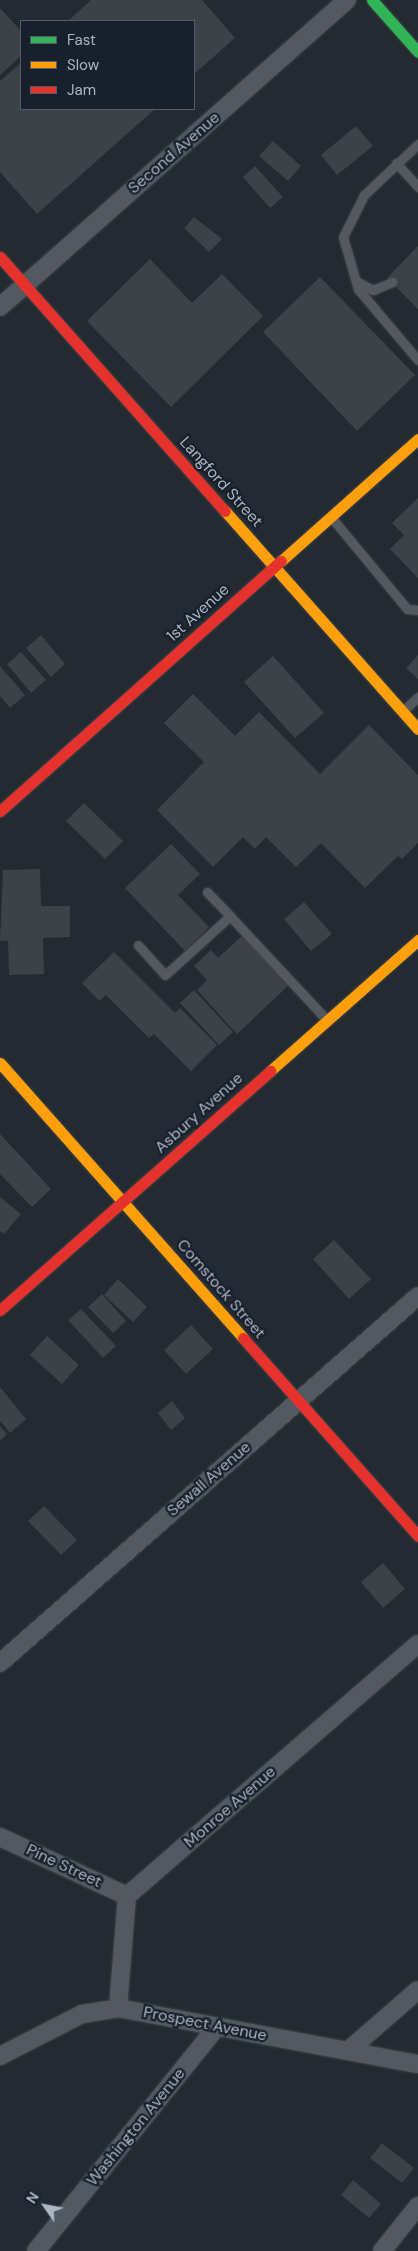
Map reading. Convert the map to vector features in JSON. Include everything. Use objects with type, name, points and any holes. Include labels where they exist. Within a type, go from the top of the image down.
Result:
[{"type":"street","name":"Second Avenue","points":[[0,307],[347,0]]},
{"type":"street","points":[[372,0],[418,52]]},
{"type":"street","name":"Langford Street","points":[[0,257],[418,729]]},
{"type":"street","name":"1st Avenue","points":[[0,811],[418,439]]},
{"type":"street","name":"Asbury Avenue","points":[[0,1310],[418,940]]},
{"type":"street","name":"Comstock Street","points":[[0,1063],[418,1536]]},
{"type":"street","name":"Sewall Avenue","points":[[0,1663],[418,1296]]},
{"type":"street","name":"Monroe Avenue","points":[[128,1896],[418,1644]]},
{"type":"street","name":"Pine Street","points":[[0,1837],[128,1896]]},
{"type":"street","points":[[118,2008],[128,1896]]},
{"type":"street","points":[[349,2050],[418,1990]]},
{"type":"street","name":"Prospect Avenue","points":[[0,2056],[74,2018],[118,2008],[418,2064]]},
{"type":"street","name":"Washington Avenue","points":[[36,2251],[217,2027]]},
{"type":"street","points":[[382,2251],[418,2206]]},
{"type":"lane","points":[[418,144],[364,195],[343,237],[358,289],[418,360]]},
{"type":"lane","points":[[396,164],[418,187]]},
{"type":"lane","points":[[356,281],[373,290],[392,282]]},
{"type":"lane","points":[[330,517],[408,609],[418,610]]},
{"type":"lane","points":[[403,711],[418,697]]},
{"type":"lane","points":[[207,892],[327,1021]]},
{"type":"lane","points":[[138,945],[165,975],[230,916]]},
{"type":"building","points":[[91,0],[202,0],[235,38],[195,73],[195,20],[69,20]]},
{"type":"building","points":[[0,8],[20,30],[20,57],[0,75]]},
{"type":"building","points":[[20,64],[20,110],[154,110],[37,214],[0,172],[0,81]]},
{"type":"building","points":[[356,126],[373,146],[337,175],[321,155]]},
{"type":"building","points":[[273,141],[301,166],[288,181],[259,156]]},
{"type":"building","points":[[255,166],[283,197],[270,208],[243,177]]},
{"type":"building","points":[[194,217],[222,239],[209,252],[184,228]]},
{"type":"building","points":[[418,246],[418,309],[387,278]]},
{"type":"building","points":[[150,259],[192,303],[222,274],[263,316],[171,407],[87,321]]},
{"type":"building","points":[[320,277],[415,375],[357,431],[263,332]]},
{"type":"building","points":[[418,498],[418,578],[390,549],[404,535],[392,523]]},
{"type":"building","points":[[41,635],[65,664],[51,677],[26,648]]},
{"type":"building","points":[[21,652],[46,680],[31,693],[7,664]]},
{"type":"building","points":[[418,655],[418,679],[406,668]]},
{"type":"building","points":[[273,656],[324,713],[295,738],[244,682]]},
{"type":"building","points":[[0,666],[25,695],[10,708],[0,696]]},
{"type":"building","points":[[193,694],[235,736],[259,712],[320,774],[369,725],[418,775],[418,843],[402,859],[398,856],[365,888],[321,843],[296,867],[266,837],[255,849],[243,837],[213,867],[157,810],[204,762],[164,723]]},
{"type":"building","points":[[84,803],[123,841],[105,859],[66,821]]},
{"type":"building","points":[[171,844],[200,874],[178,895],[209,927],[185,951],[125,888]]},
{"type":"building","points":[[40,869],[41,906],[70,906],[70,937],[43,938],[44,974],[9,975],[8,941],[0,941],[3,870]]},
{"type":"building","points":[[304,902],[332,934],[311,951],[284,919]]},
{"type":"building","points":[[243,935],[289,985],[237,1034],[197,990],[207,980],[194,966],[211,950],[218,958]]},
{"type":"building","points":[[114,952],[175,1013],[180,1008],[217,1045],[191,1071],[154,1034],[149,1038],[106,995],[99,1001],[82,983]]},
{"type":"building","points":[[194,990],[233,1032],[219,1045],[180,1003]]},
{"type":"building","points":[[0,1134],[51,1189],[32,1207],[0,1174]]},
{"type":"building","points":[[0,1197],[21,1214],[4,1234],[0,1231]]},
{"type":"building","points":[[334,1240],[371,1279],[349,1299],[313,1259]]},
{"type":"building","points":[[118,1279],[147,1307],[133,1322],[104,1295]]},
{"type":"building","points":[[102,1294],[126,1321],[113,1333],[88,1307]]},
{"type":"building","points":[[81,1309],[116,1346],[103,1358],[68,1320]]},
{"type":"building","points":[[191,1325],[213,1349],[186,1374],[164,1350]]},
{"type":"building","points":[[47,1336],[79,1365],[62,1384],[30,1355]]},
{"type":"building","points":[[0,1387],[26,1419],[10,1433],[0,1421]]},
{"type":"building","points":[[172,1401],[185,1418],[171,1430],[158,1413]]},
{"type":"building","points":[[0,1426],[7,1434],[0,1441]]},
{"type":"building","points":[[44,1506],[77,1540],[61,1555],[28,1521]]},
{"type":"building","points":[[383,1563],[405,1589],[383,1608],[361,1582]]},
{"type":"building","points":[[382,2143],[414,2168],[402,2183],[370,2158]]},
{"type":"building","points":[[353,2180],[381,2204],[369,2218],[341,2195]]},
{"type":"traffic: fast","points":[[372,0],[418,52]]},
{"type":"traffic: slow","points":[[281,561],[418,439]]},
{"type":"traffic: slow","points":[[225,511],[418,729]]},
{"type":"traffic: slow","points":[[270,1071],[418,940]]},
{"type":"traffic: slow","points":[[0,1063],[243,1338]]},
{"type":"traffic: jam","points":[[0,257],[225,511]]},
{"type":"traffic: jam","points":[[0,811],[281,561]]},
{"type":"traffic: jam","points":[[0,1310],[270,1071]]},
{"type":"traffic: jam","points":[[243,1338],[418,1536]]}]
